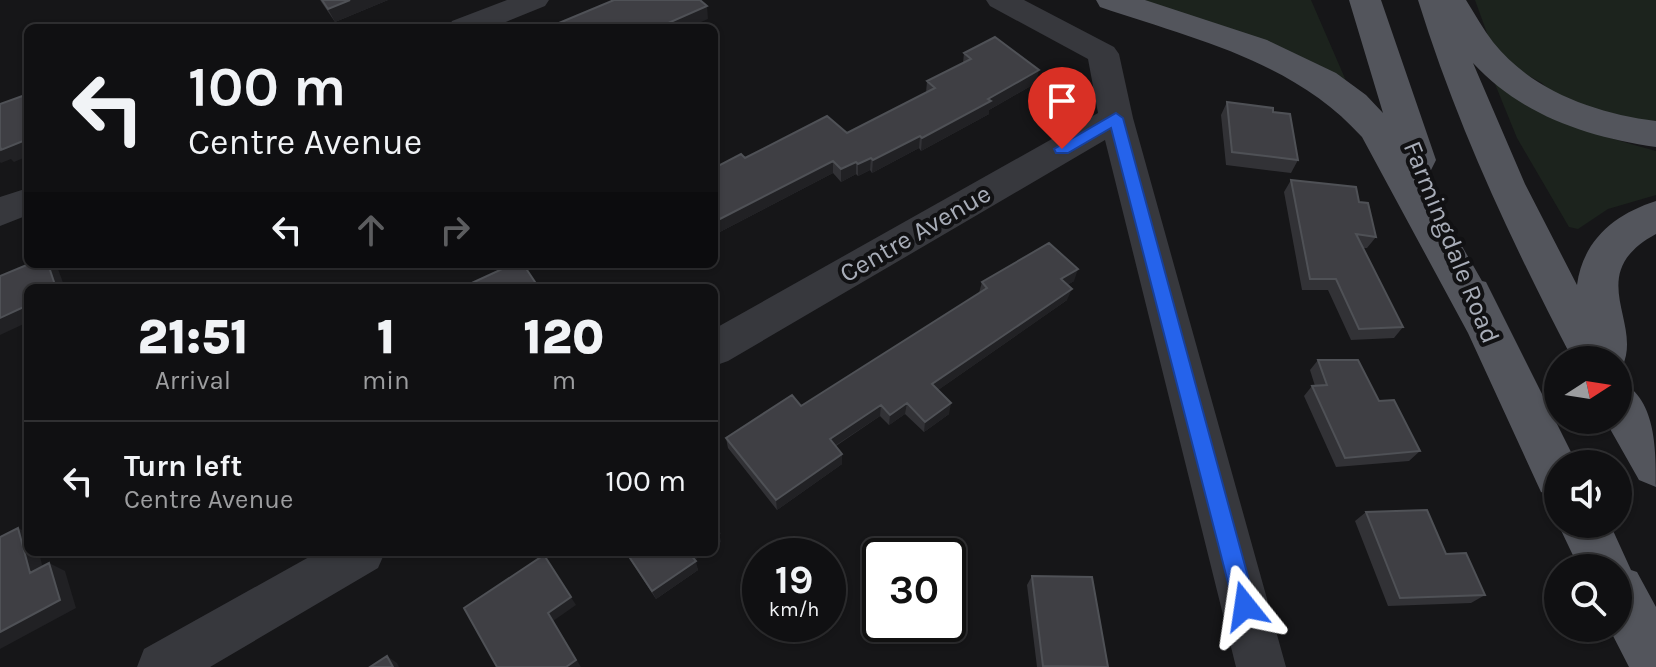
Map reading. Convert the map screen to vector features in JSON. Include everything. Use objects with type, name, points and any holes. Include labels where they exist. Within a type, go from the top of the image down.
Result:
[{"type":"main road","points":[[1112,0],[1289,63],[1336,90],[1358,107],[1377,129],[1482,320]]},
{"type":"main road","name":"Farmingdale Road","points":[[1365,0],[1408,137],[1482,320],[1545,450]]},
{"type":"main road","points":[[1434,0],[1490,152],[1526,229],[1589,346]]},
{"type":"main road","points":[[1450,0],[1486,56],[1526,90],[1576,115],[1615,128],[1656,134]]},
{"type":"main road","points":[[1605,346],[1595,289],[1601,259],[1619,238],[1656,216]]},
{"type":"main road","points":[[1632,424],[1656,465]]},
{"type":"main road","points":[[1632,617],[1656,662]]},
{"type":"street","points":[[473,24],[534,0]]},
{"type":"street","points":[[1001,0],[1103,54],[1116,118],[1261,667]]},
{"type":"street","name":"Centre Avenue","points":[[718,347],[1116,118]]},
{"type":"street","points":[[0,212],[24,203]]},
{"type":"street","points":[[162,667],[355,556]]},
{"type":"shaded area","points":[[1145,0],[1311,0],[1350,90]]},
{"type":"shaded area","points":[[1475,0],[1656,0],[1656,124],[1557,100],[1542,83],[1507,64],[1491,44]]},
{"type":"shaded area","points":[[1493,79],[1530,105],[1570,124],[1656,151],[1656,195],[1608,209],[1578,229],[1569,227],[1517,138]]},
{"type":"building","points":[[322,0],[350,0],[328,9]]},
{"type":"building","points":[[614,0],[700,0],[707,6],[666,24],[557,24]]},
{"type":"building","points":[[995,37],[1039,70],[988,99],[991,101],[922,138],[920,136],[873,160],[856,162],[841,169],[833,161],[718,220],[718,166],[741,154],[745,158],[827,116],[847,133],[935,88],[927,81],[971,59],[964,53]]},
{"type":"building","points":[[24,95],[24,141],[1,150],[0,146],[0,104]]},
{"type":"building","points":[[1227,102],[1273,108],[1273,112],[1290,114],[1298,160],[1232,152]]},
{"type":"building","points":[[1291,180],[1356,187],[1359,202],[1368,203],[1376,237],[1356,234],[1403,327],[1359,329],[1336,279],[1310,279]]},
{"type":"building","points":[[1049,243],[1078,269],[1061,279],[1072,289],[932,384],[951,403],[925,422],[907,403],[890,415],[881,405],[830,439],[842,454],[776,500],[726,438],[792,395],[801,406],[987,288],[982,282]]},
{"type":"building","points":[[24,266],[49,268],[55,284],[24,284],[24,307],[0,318],[0,276]]},
{"type":"building","points":[[504,268],[526,268],[536,284],[470,284]]},
{"type":"building","points":[[1318,360],[1358,360],[1379,401],[1394,400],[1420,451],[1345,458],[1312,386],[1327,385]]},
{"type":"building","points":[[1427,510],[1446,554],[1466,553],[1485,595],[1400,598],[1366,512]]},
{"type":"building","points":[[18,528],[30,573],[49,563],[60,600],[0,632],[0,537]]},
{"type":"building","points":[[545,556],[571,597],[548,613],[576,660],[566,667],[497,667],[464,608]]},
{"type":"building","points":[[629,556],[692,556],[696,561],[652,591]]},
{"type":"building","points":[[1032,576],[1092,577],[1108,667],[1043,666]]},
{"type":"building","points":[[387,656],[393,667],[370,667]]},
{"type":"route","points":[[1062,149],[1116,118],[1245,606]]}]
